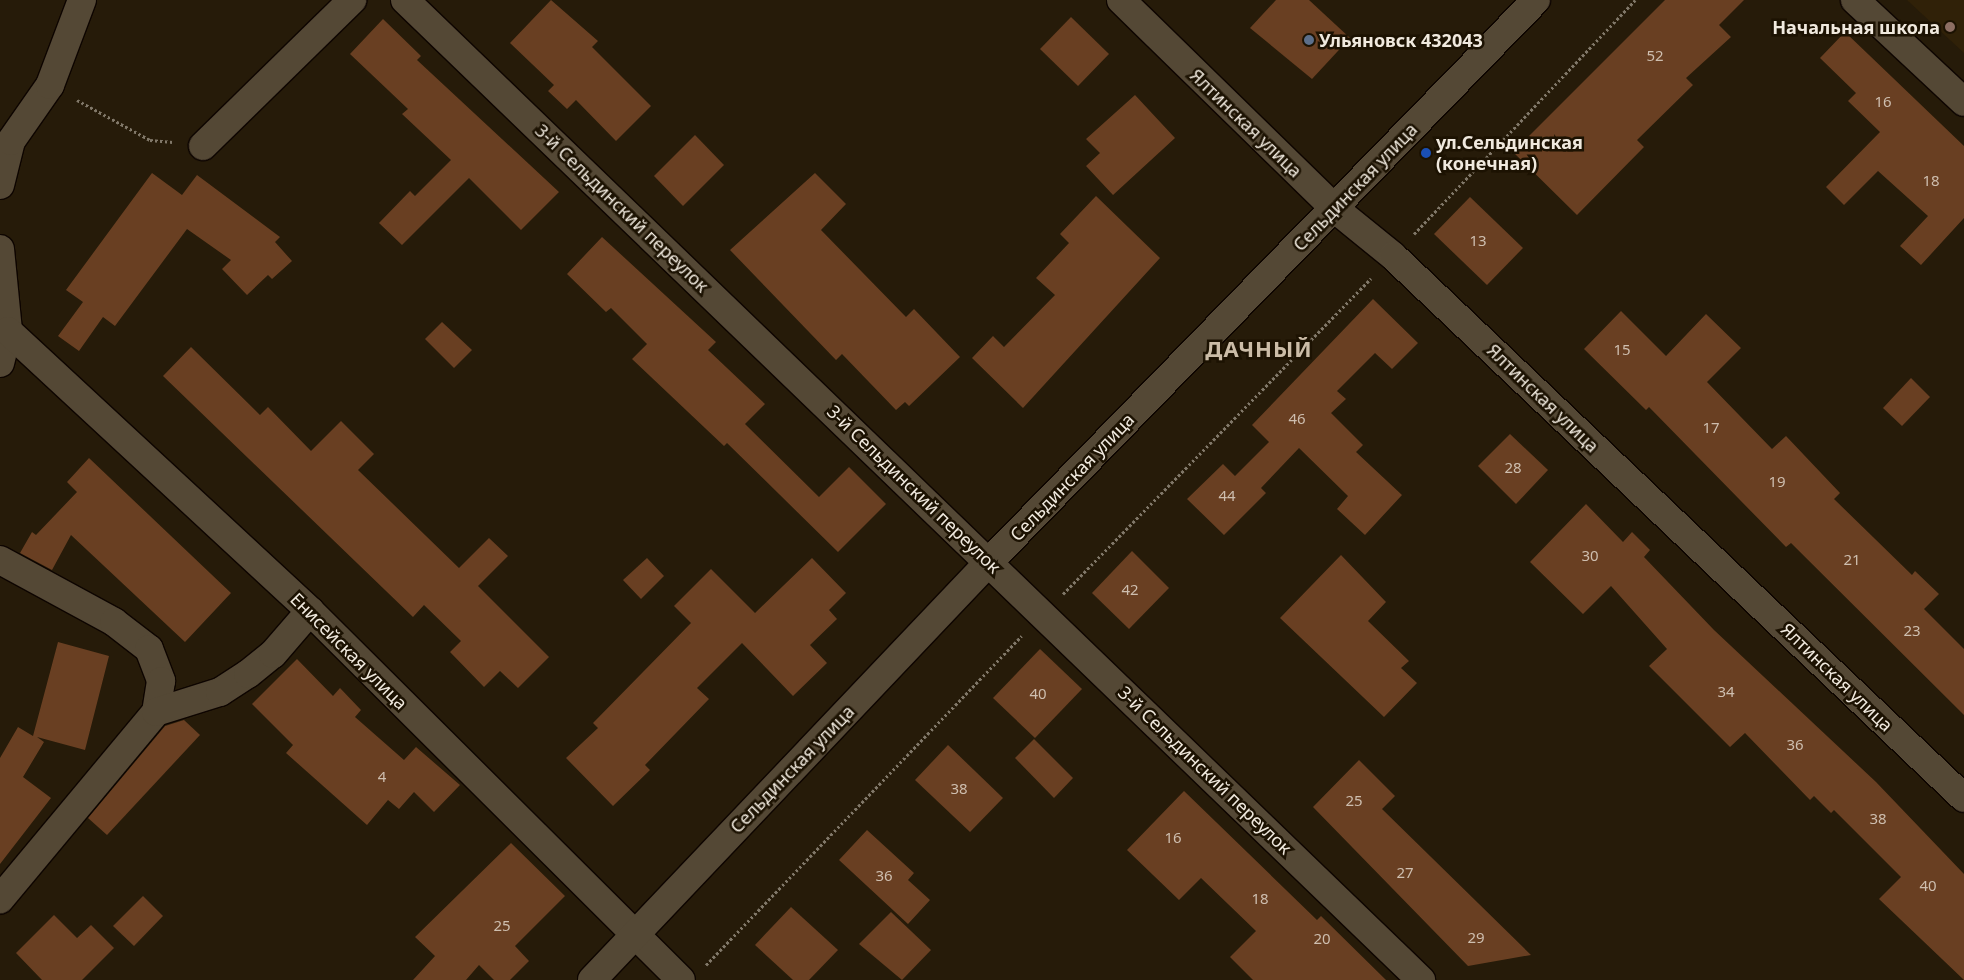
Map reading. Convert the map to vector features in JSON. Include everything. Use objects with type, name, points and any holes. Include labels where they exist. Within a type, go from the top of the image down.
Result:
[{"type":"street","points":[[0,185],[11,141],[50,85],[82,0]]},
{"type":"street","points":[[203,146],[352,0]]},
{"type":"street","name":"3-й Сельдинский переулок","points":[[405,0],[1421,980]]},
{"type":"street","name":"Ялтинская улица","points":[[1121,0],[1334,208],[1393,256],[1964,798]]},
{"type":"street","name":"Сельдинская улица","points":[[592,980],[989,562],[1536,0]]},
{"type":"street","points":[[1855,0],[1964,102]]},
{"type":"street","points":[[0,249],[8,331],[0,363]]},
{"type":"street","name":"Енисейская улица","points":[[8,331],[310,611],[634,936],[690,976]]},
{"type":"street","points":[[0,560],[114,622],[149,649],[161,681],[156,712],[0,899]]},
{"type":"street","points":[[156,712],[220,692],[248,674],[273,654],[310,611]]},
{"type":"path","points":[[690,976],[1393,256],[1635,0]]},
{"type":"path","points":[[50,85],[150,140],[203,146]]},
{"type":"shaded area","name":"Начальная школа","points":[[1907,0],[1964,0],[1964,53]]},
{"type":"building","points":[[551,0],[598,41],[592,47],[651,106],[616,141],[576,100],[567,109],[548,91],[554,85],[510,43]]},
{"type":"building","points":[[1276,0],[1309,0],[1350,38],[1312,79],[1250,28]]},
{"type":"building","points":[[1665,0],[1744,0],[1719,25],[1731,37],[1686,78],[1693,85],[1637,140],[1644,147],[1577,215],[1513,152]]},
{"type":"building","points":[[1071,17],[1109,54],[1078,86],[1040,49]]},
{"type":"building","points":[[383,19],[421,56],[417,60],[559,192],[521,230],[469,178],[402,245],[379,223],[410,191],[415,196],[451,160],[402,114],[408,109],[350,54]]},
{"type":"building","points":[[1845,32],[1964,146],[1964,218],[1921,265],[1900,246],[1928,216],[1878,171],[1844,205],[1826,187],[1880,132],[1848,101],[1856,93],[1820,58]]},
{"type":"building","points":[[1135,95],[1175,138],[1113,195],[1086,166],[1100,153],[1086,139]]},
{"type":"building","points":[[695,135],[724,165],[683,206],[654,176]]},
{"type":"building","points":[[152,173],[182,195],[197,175],[280,237],[275,242],[292,261],[272,279],[268,275],[247,295],[222,269],[231,260],[187,229],[115,326],[103,317],[79,351],[58,336],[83,302],[66,290]]},
{"type":"building","points":[[815,173],[846,204],[821,230],[906,317],[914,309],[960,357],[909,406],[905,402],[896,410],[842,354],[836,360],[730,250]]},
{"type":"building","points":[[1096,196],[1160,258],[1023,408],[972,358],[993,336],[1004,347],[1055,295],[1036,278],[1069,243],[1060,234]]},
{"type":"building","points":[[1470,197],[1523,248],[1487,285],[1434,234]]},
{"type":"building","points":[[602,237],[716,342],[708,350],[765,404],[745,424],[819,497],[849,467],[886,504],[838,552],[727,443],[724,446],[632,359],[647,344],[611,308],[606,312],[567,274]]},
{"type":"building","points":[[1373,299],[1418,343],[1392,369],[1375,353],[1337,391],[1346,399],[1331,413],[1363,445],[1356,452],[1402,495],[1365,535],[1337,509],[1348,496],[1299,448],[1261,488],[1266,493],[1224,535],[1187,499],[1223,464],[1235,476],[1269,442],[1252,425]]},
{"type":"building","points":[[1621,311],[1666,356],[1706,314],[1741,348],[1707,382],[1772,449],[1786,436],[1840,493],[1834,499],[1912,575],[1915,571],[1939,594],[1924,609],[1964,649],[1964,715],[1791,543],[1786,547],[1649,407],[1646,410],[1584,349]]},
{"type":"building","points":[[442,322],[472,350],[454,368],[425,339]]},
{"type":"building","points":[[191,347],[260,415],[268,407],[311,451],[341,421],[374,454],[358,470],[459,568],[489,538],[508,556],[478,586],[549,657],[518,688],[500,671],[484,687],[450,652],[461,641],[424,605],[413,617],[163,376]]},
{"type":"building","points":[[1911,378],[1930,397],[1902,426],[1883,408]]},
{"type":"building","points":[[1510,434],[1548,470],[1516,504],[1478,466]]},
{"type":"building","points":[[89,458],[231,593],[185,642],[71,535],[52,570],[20,553],[32,532],[36,535],[77,492],[67,482]]},
{"type":"building","points":[[1586,504],[1623,542],[1632,532],[1650,550],[1644,557],[1714,630],[1876,782],[1964,874],[1964,980],[1879,899],[1901,877],[1834,810],[1831,813],[1814,796],[1810,800],[1745,733],[1730,747],[1649,666],[1667,649],[1611,586],[1583,614],[1530,562]]},
{"type":"building","points":[[1132,551],[1169,588],[1129,629],[1092,593]]},
{"type":"building","points":[[1341,555],[1386,602],[1368,621],[1409,661],[1401,668],[1417,683],[1384,717],[1280,618]]},
{"type":"building","points":[[647,558],[664,576],[641,599],[623,580]]},
{"type":"building","points":[[812,558],[846,593],[829,610],[837,619],[810,645],[827,663],[793,696],[742,643],[697,688],[709,699],[645,765],[650,770],[613,806],[566,758],[598,728],[593,723],[691,623],[674,606],[711,569],[755,613]]},
{"type":"building","points":[[58,642],[109,656],[85,750],[37,737],[44,742],[23,777],[51,798],[0,864],[0,758],[18,727],[33,736]]},
{"type":"building","points":[[1040,649],[1082,689],[1035,738],[993,698]]},
{"type":"building","points":[[297,659],[333,696],[340,688],[361,710],[355,717],[404,760],[416,747],[460,785],[434,812],[414,792],[399,809],[388,800],[367,825],[286,753],[293,745],[252,704]]},
{"type":"building","points":[[184,720],[200,735],[107,835],[88,818],[165,726]]},
{"type":"building","points":[[1034,739],[1073,778],[1054,798],[1015,758]]},
{"type":"building","points":[[948,745],[1003,798],[970,832],[915,780]]},
{"type":"building","points":[[1359,760],[1395,796],[1382,809],[1531,955],[1468,966],[1313,807]]},
{"type":"building","points":[[1184,791],[1317,920],[1321,916],[1386,980],[1253,980],[1230,957],[1256,931],[1201,878],[1179,900],[1127,850]]},
{"type":"building","points":[[867,830],[914,873],[908,880],[930,900],[908,924],[839,860]]},
{"type":"building","points":[[511,843],[565,896],[515,946],[529,961],[510,980],[494,980],[479,965],[466,980],[413,980],[435,956],[415,937]]},
{"type":"building","points":[[143,896],[163,916],[134,946],[113,926]]},
{"type":"building","points":[[791,907],[838,950],[809,980],[793,980],[755,945]]},
{"type":"building","points":[[891,912],[931,950],[902,980],[859,944]]},
{"type":"building","points":[[54,915],[77,938],[91,925],[114,948],[82,980],[42,980],[16,953]]},
{"type":"place","name":"Начальная школа","points":[[1950,27]]},
{"type":"place","name":"Ульяновск 432043","points":[[1309,40]]},
{"type":"place","name":"ул.Сельдинская (конечная)","points":[[1426,153]]},
{"type":"district","name":"ДАЧНЫЙ","points":[[1259,349]]}]
